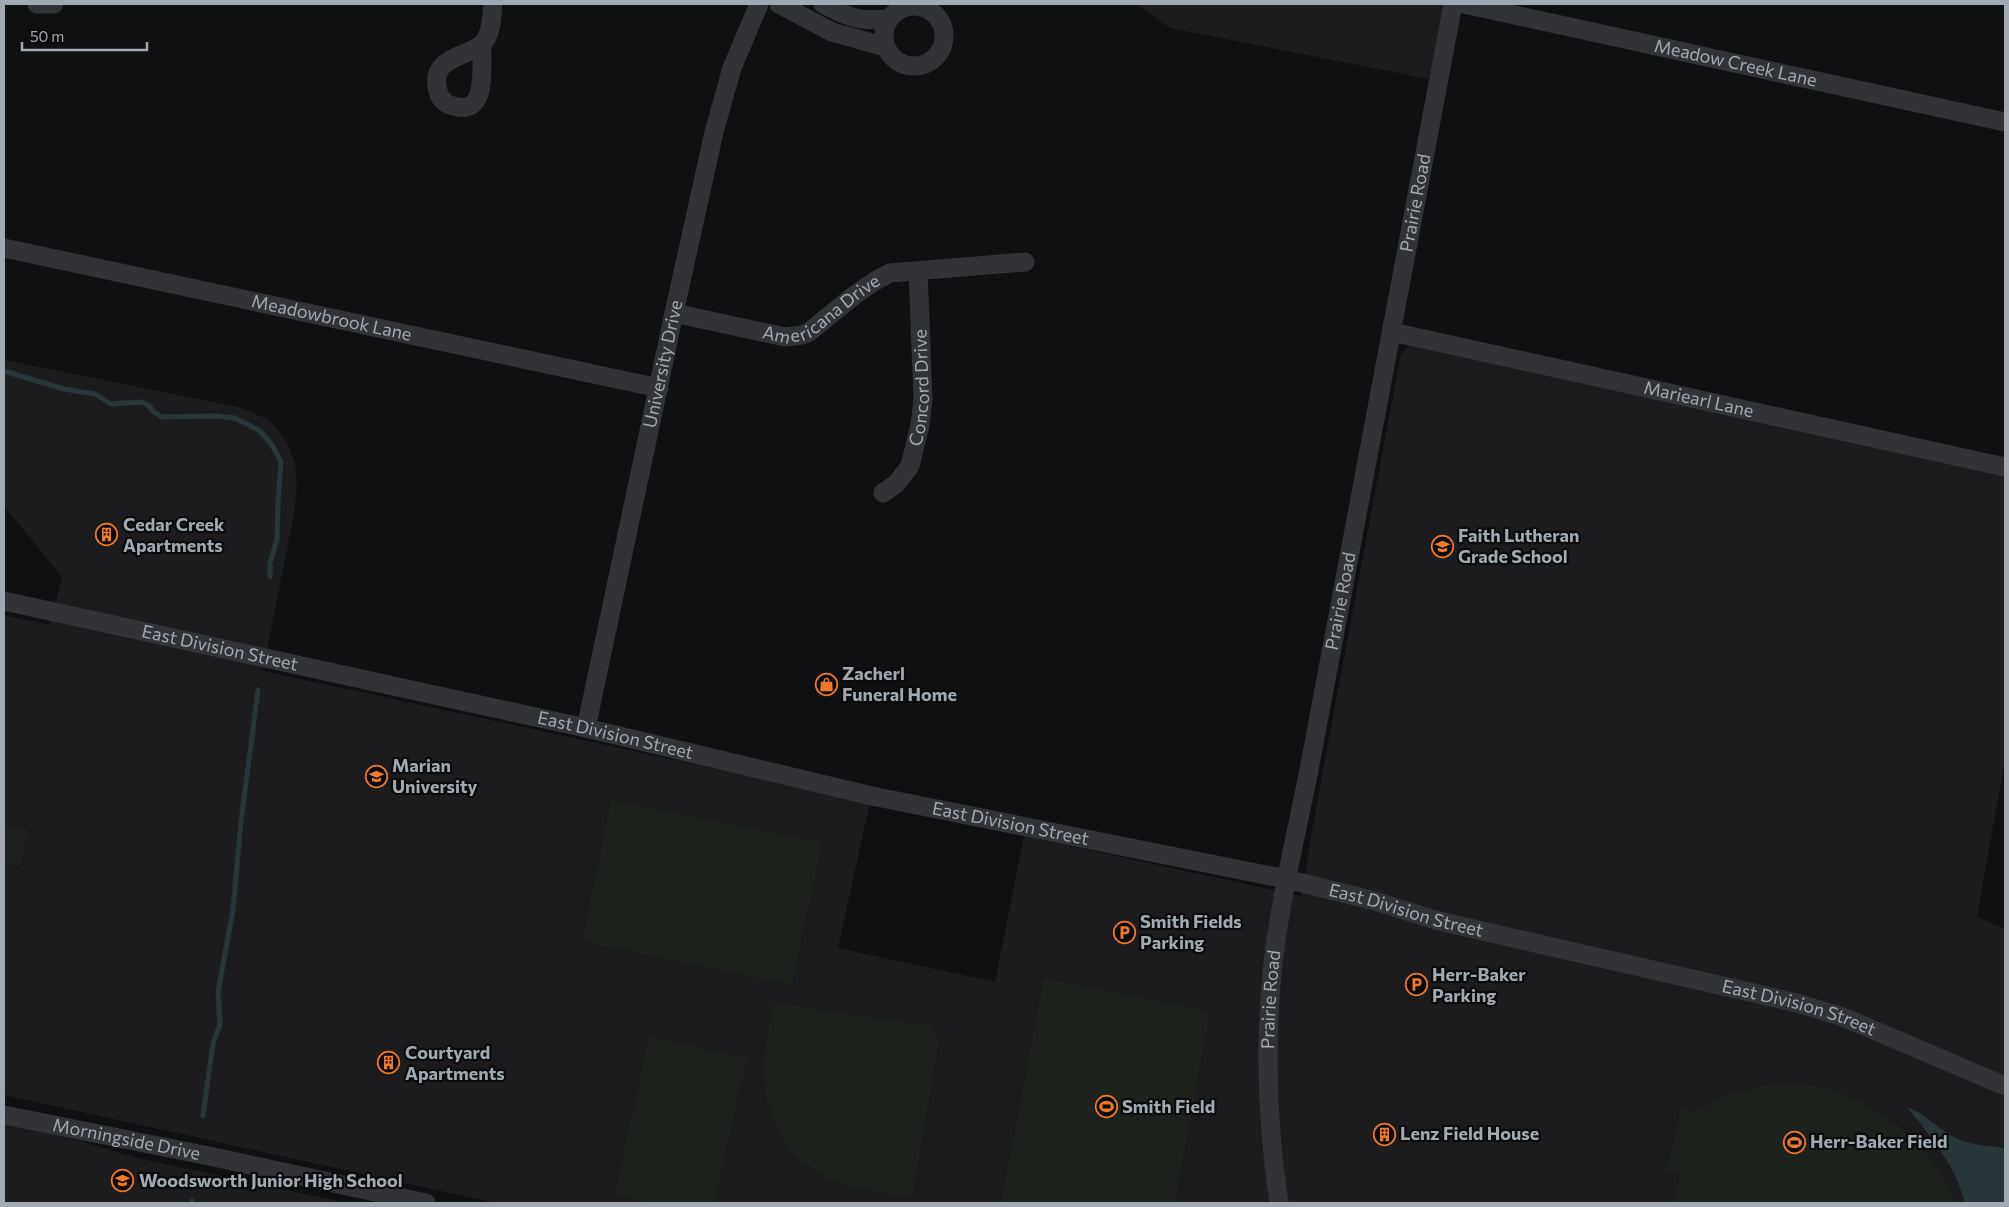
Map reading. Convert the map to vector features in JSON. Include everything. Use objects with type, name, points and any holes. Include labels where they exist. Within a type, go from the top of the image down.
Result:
[{"type":"street","points":[[37,4],[54,4]]},
{"type":"street","points":[[482,44],[487,38],[493,4]]},
{"type":"street","name":"University Drive","points":[[586,728],[674,313],[721,105],[739,50],[759,4]]},
{"type":"street","points":[[779,4],[832,32],[886,47]]},
{"type":"street","points":[[823,4],[839,13],[860,20],[874,21],[890,18],[904,8],[920,6],[931,11],[939,19],[944,29],[941,51],[933,60],[923,65],[912,66],[901,63],[892,56],[886,47],[885,27],[890,18]]},
{"type":"street","name":"Prairie Road","points":[[1279,1203],[1269,1121],[1267,1068],[1272,976],[1286,879],[1308,775],[1454,4]]},
{"type":"street","name":"Meadow Creek Lane","points":[[1464,4],[2005,122]]},
{"type":"street","name":"Meadowbrook Lane","points":[[4,248],[659,388]]},
{"type":"street","name":"Americana Drive","points":[[674,313],[785,337],[797,336],[809,332],[875,280],[890,273],[1025,262]]},
{"type":"street","name":"Concord Drive","points":[[883,493],[896,483],[910,466],[920,425],[923,398],[918,270]]},
{"type":"street","name":"Mariearl Lane","points":[[1392,332],[2005,467]]},
{"type":"street","name":"East Division Street","points":[[4,601],[586,728],[872,796],[1286,879],[1371,900],[1439,921],[1798,1003],[1843,1017],[2005,1086]]},
{"type":"street","name":"Morningside Drive","points":[[4,1115],[209,1156],[426,1203]]},
{"type":"shaded area","points":[[1137,4],[1453,4],[1439,81],[1170,28]]},
{"type":"shaded area","name":"Marian University","points":[[1410,345],[2005,473],[2005,759],[1977,917],[2005,929],[2005,1203],[496,1203],[4,1095],[4,615],[50,625],[62,577],[4,506],[4,360],[238,407],[265,418],[277,428],[288,445],[295,463],[297,488],[294,513],[263,671],[870,802],[838,948],[995,982],[1024,836],[1301,896],[1401,354]]},
{"type":"shaded area","points":[[611,800],[822,843],[792,985],[582,941]]},
{"type":"shaded area","points":[[4,826],[28,831],[20,867],[4,863]]},
{"type":"shaded area","name":"Smith Field","points":[[1044,979],[1210,1011],[1175,1203],[1001,1203]]},
{"type":"shaded area","points":[[774,1003],[930,1026],[939,1042],[912,1198],[865,1190],[837,1182],[819,1174],[791,1150],[773,1118],[765,1082],[765,1048]]},
{"type":"shaded area","points":[[649,1037],[747,1058],[714,1203],[653,1203],[614,1195]]},
{"type":"shaded area","name":"Herr-Baker Field","points":[[1768,1085],[1799,1085],[1833,1090],[1849,1096],[1880,1113],[1907,1134],[1930,1158],[1945,1180],[1954,1203],[1673,1203],[1680,1174],[1667,1171],[1680,1109],[1695,1112],[1730,1094]]},
{"type":"shaded area","points":[[1907,1107],[1915,1110],[1955,1138],[1968,1143],[2005,1149],[2005,1203],[1965,1203],[1956,1177],[1942,1152]]},
{"type":"shaded area","name":"Woodsworth Junior High School","points":[[4,1118],[137,1158],[347,1203],[4,1203]]},
{"type":"waterway","points":[[4,371],[64,389],[95,394],[111,404],[141,402],[148,405],[162,417],[217,416],[235,418],[260,431],[272,445],[281,462],[277,539],[270,563],[270,577]]},
{"type":"waterway","points":[[203,1116],[212,1050],[220,1025],[218,992],[233,910],[241,822],[258,690]]},
{"type":"place","name":"Cedar Creek Apartments","points":[[107,535]]},
{"type":"place","name":"Faith Lutheran Grade School","points":[[1442,546]]},
{"type":"place","name":"Zacherl Funeral Home","points":[[826,684]]},
{"type":"place","name":"Marian University","points":[[376,776]]},
{"type":"place","name":"Smith Fields Parking","points":[[1124,932]]},
{"type":"place","name":"Herr-Baker Parking","points":[[1416,985]]},
{"type":"place","name":"Courtyard Apartments","points":[[389,1063]]},
{"type":"place","name":"Smith Field","points":[[1106,1107]]},
{"type":"place","name":"Lenz Field House","points":[[1384,1134]]},
{"type":"place","name":"Herr-Baker Field","points":[[1794,1142]]},
{"type":"place","name":"Woodsworth Junior High School","points":[[123,1181]]}]
